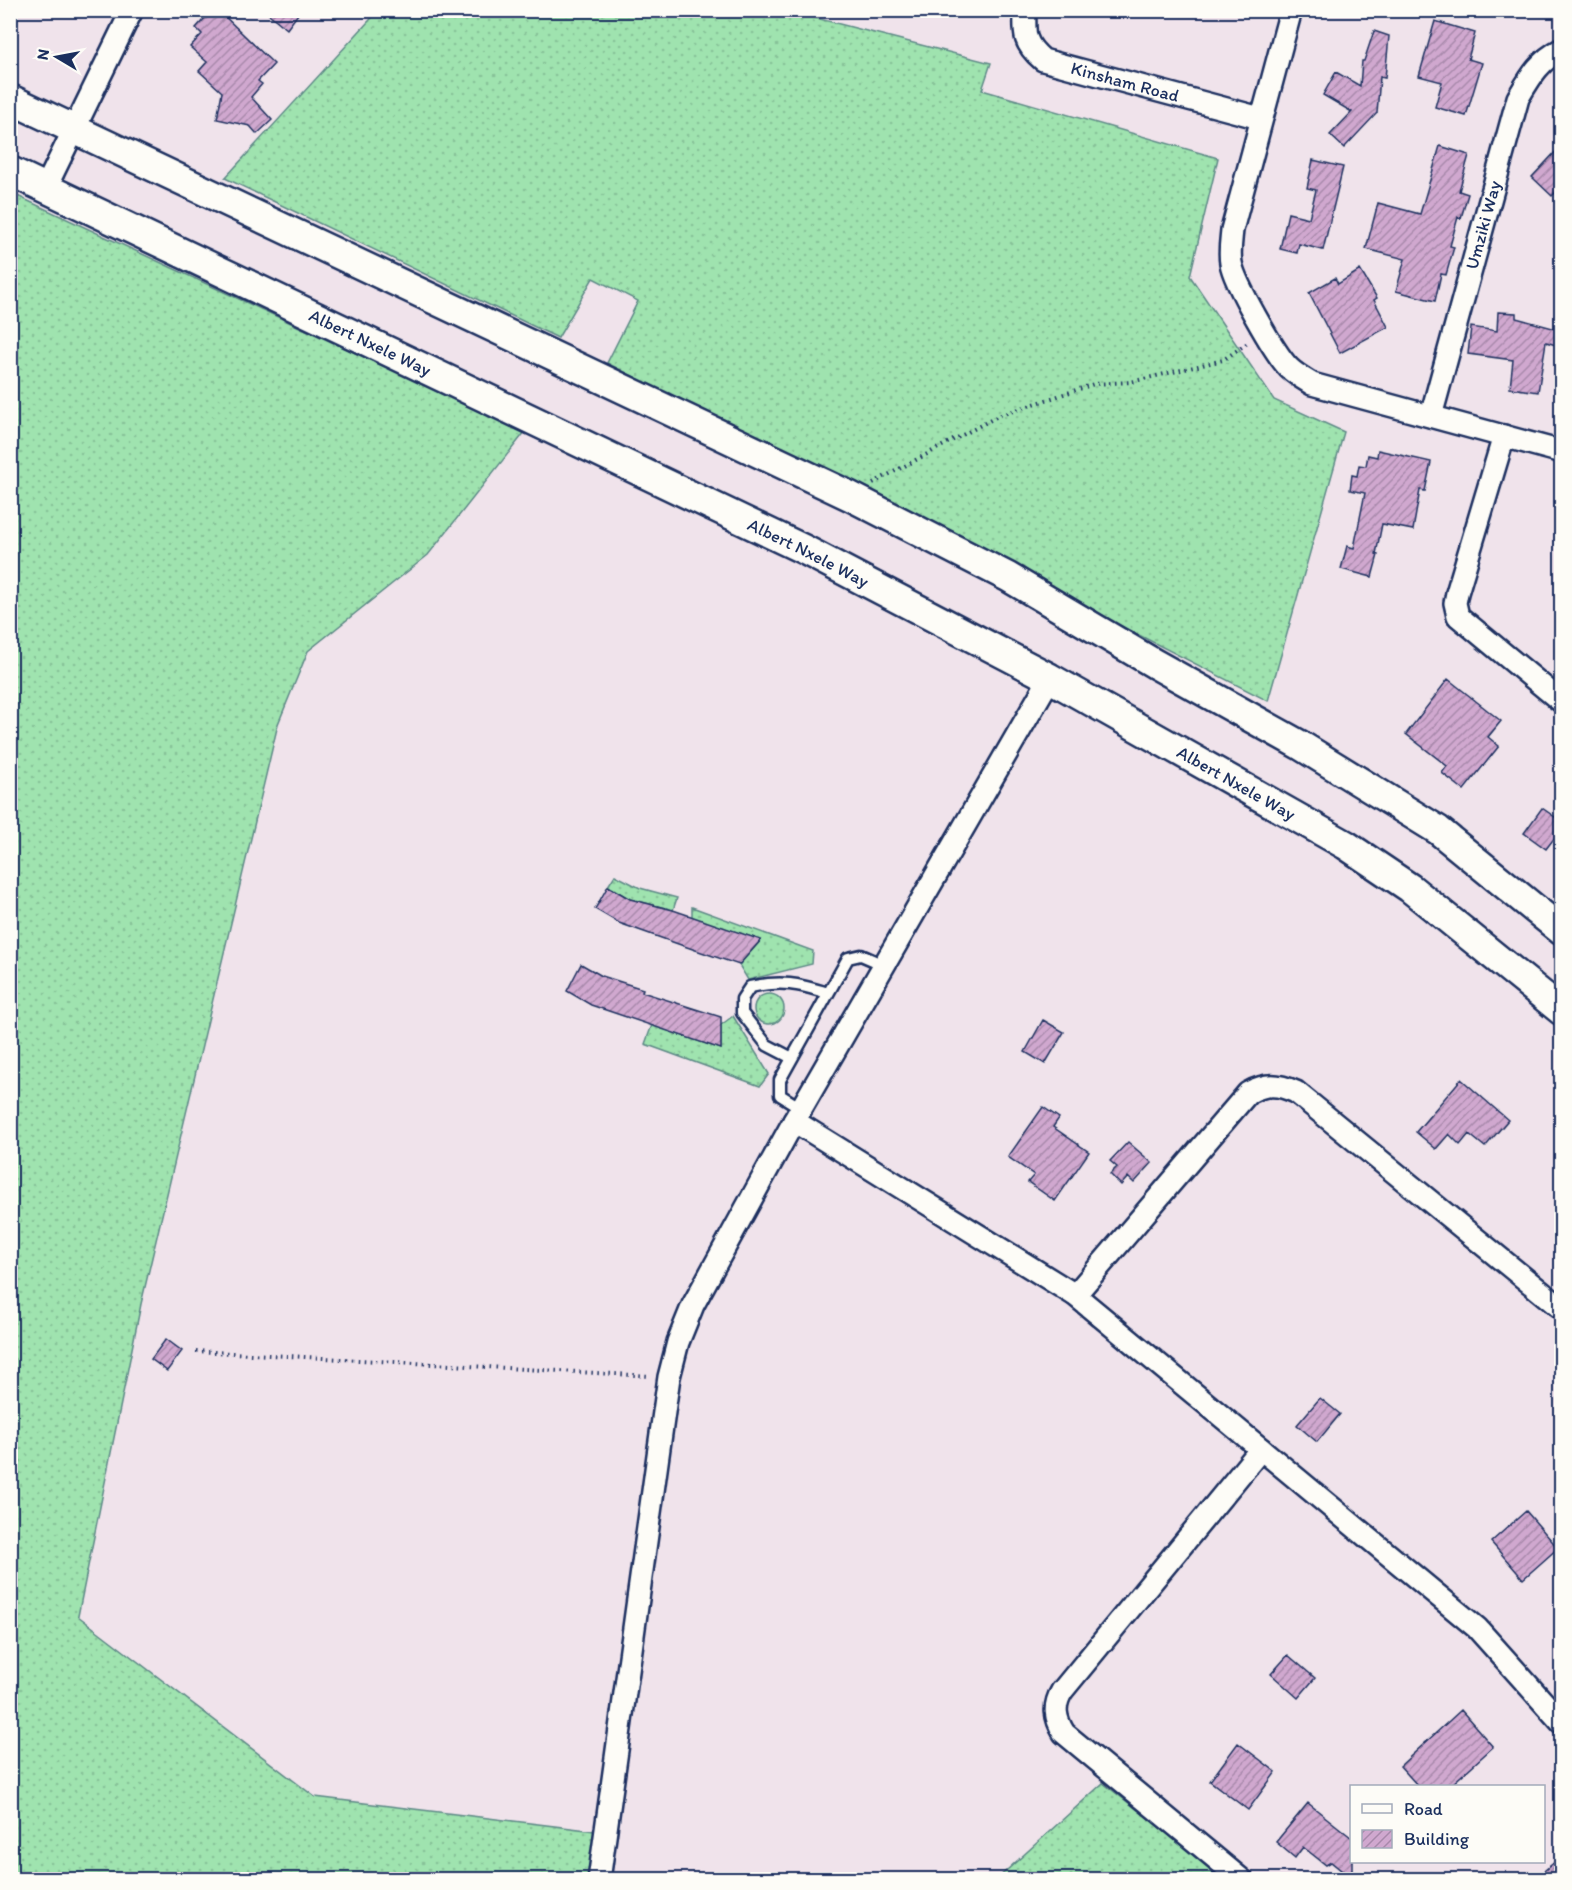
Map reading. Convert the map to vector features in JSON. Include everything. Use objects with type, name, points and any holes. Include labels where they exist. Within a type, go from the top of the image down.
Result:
[{"type":"main road","points":[[10,99],[850,496],[1008,577],[1377,791],[1438,830],[1562,931]]},
{"type":"main road","name":"Albert Nxele Way","points":[[10,171],[803,549],[1050,678],[1346,845],[1428,902],[1562,1011]]},
{"type":"street","points":[[46,187],[132,10]]},
{"type":"street","name":"Kinsham Road","points":[[1025,10],[1026,38],[1031,50],[1043,60],[1260,118]]},
{"type":"street","points":[[1291,10],[1260,118],[1232,230],[1230,247],[1231,264],[1236,278],[1277,353],[1290,369],[1312,384],[1562,452]]},
{"type":"street","name":"Umziki Way","points":[[1431,416],[1518,98],[1531,75],[1546,57],[1562,49]]},
{"type":"street","points":[[1504,436],[1457,593],[1456,610],[1458,616],[1562,702]]},
{"type":"street","points":[[599,1880],[669,1377],[678,1342],[693,1305],[798,1114],[1050,678]]},
{"type":"street","points":[[1076,1295],[1248,1094],[1271,1084],[1296,1092],[1562,1309]]},
{"type":"street","points":[[798,1114],[1076,1295],[1477,1628],[1562,1723]]},
{"type":"street","points":[[1242,1880],[1064,1732],[1057,1722],[1055,1710],[1062,1691],[1261,1449]]},
{"type":"lane","points":[[798,1114],[780,1095],[780,1080],[848,958],[861,955],[884,965]]},
{"type":"lane","points":[[792,1058],[767,1045],[753,1029],[742,1012],[742,999],[750,987],[768,983],[795,983],[828,993]]},
{"type":"path","points":[[850,496],[998,416],[1094,384],[1131,382],[1223,360],[1265,332]]},
{"type":"path","points":[[196,1351],[669,1377]]},
{"type":"green space","points":[[379,10],[789,11],[991,63],[982,90],[1218,158],[1190,276],[1274,400],[1344,432],[1268,701],[607,363],[638,301],[593,278],[558,338],[225,178]]},
{"type":"green space","points":[[11,193],[525,432],[428,555],[308,651],[278,724],[141,1304],[78,1616],[315,1797],[595,1831],[588,1879],[11,1880]]},
{"type":"green space","points":[[615,875],[640,888],[677,898],[673,910],[630,899],[608,886]]},
{"type":"green space","points":[[692,907],[813,951],[812,964],[748,980],[739,965],[761,940],[692,918]]},
{"type":"green space","points":[[769,994],[779,999],[784,1009],[779,1019],[769,1024],[759,1019],[754,1009],[759,999]]},
{"type":"green space","points":[[733,1016],[769,1074],[760,1086],[645,1044],[652,1025],[721,1049],[721,1025]]},
{"type":"green space","points":[[1103,1783],[1226,1879],[996,1880]]},
{"type":"building","points":[[212,10],[218,10],[274,64],[258,81],[262,84],[251,97],[272,120],[257,134],[250,126],[217,119],[222,92],[199,71],[207,62],[190,47],[202,34],[196,28]]},
{"type":"building","points":[[264,10],[301,10],[287,29]]},
{"type":"building","points":[[1435,21],[1475,33],[1468,59],[1482,63],[1466,116],[1435,107],[1442,82],[1419,76]]},
{"type":"building","points":[[1374,31],[1389,36],[1385,78],[1380,77],[1377,113],[1344,148],[1330,135],[1352,112],[1323,95],[1336,72],[1360,86],[1362,61],[1364,61]]},
{"type":"building","points":[[1562,145],[1562,186],[1552,196],[1532,177]]},
{"type":"building","points":[[1440,146],[1469,155],[1459,191],[1468,194],[1461,218],[1458,217],[1450,246],[1454,247],[1446,275],[1441,274],[1435,301],[1396,291],[1405,259],[1366,249],[1378,203],[1420,214]]},
{"type":"building","points":[[1313,160],[1343,167],[1323,250],[1299,244],[1297,253],[1280,249],[1288,213],[1309,218],[1316,190],[1307,188]]},
{"type":"building","points":[[1360,270],[1377,298],[1374,300],[1388,327],[1340,353],[1309,293],[1335,278],[1338,284]]},
{"type":"building","points":[[1498,312],[1516,313],[1516,318],[1560,330],[1556,345],[1546,342],[1538,392],[1510,388],[1513,360],[1468,354],[1471,327],[1497,331]]},
{"type":"building","points":[[1378,450],[1431,462],[1425,491],[1420,490],[1413,530],[1382,524],[1376,554],[1378,555],[1372,577],[1341,569],[1347,546],[1354,548],[1365,493],[1350,490],[1352,475],[1357,476],[1359,465],[1366,466],[1368,455],[1377,457]]},
{"type":"building","points":[[1448,679],[1501,721],[1488,737],[1499,746],[1464,790],[1442,773],[1447,766],[1406,734]]},
{"type":"building","points":[[1542,808],[1562,822],[1562,828],[1546,849],[1524,833]]},
{"type":"building","points":[[608,886],[630,899],[673,910],[761,940],[739,965],[681,945],[619,923],[595,909]]},
{"type":"building","points":[[581,964],[602,976],[643,989],[642,992],[721,1017],[721,1049],[591,1005],[567,991]]},
{"type":"building","points":[[1043,1020],[1064,1032],[1045,1064],[1025,1052]]},
{"type":"building","points":[[1461,1079],[1508,1120],[1485,1147],[1469,1134],[1460,1145],[1449,1134],[1436,1149],[1416,1132]]},
{"type":"building","points":[[1043,1107],[1059,1118],[1053,1127],[1089,1152],[1055,1201],[1028,1182],[1034,1175],[1008,1157]]},
{"type":"building","points":[[1128,1142],[1152,1163],[1134,1183],[1128,1177],[1121,1185],[1110,1174],[1117,1167],[1110,1161]]},
{"type":"building","points":[[166,1339],[182,1351],[167,1371],[151,1359]]},
{"type":"building","points":[[1320,1398],[1340,1414],[1317,1442],[1297,1425]]},
{"type":"building","points":[[1526,1511],[1558,1548],[1523,1579],[1491,1542]]},
{"type":"building","points":[[1288,1655],[1315,1678],[1298,1698],[1271,1674]]},
{"type":"building","points":[[1461,1710],[1493,1747],[1451,1785],[1417,1785],[1400,1766]]},
{"type":"building","points":[[1238,1743],[1276,1772],[1248,1810],[1210,1781]]},
{"type":"building","points":[[1308,1803],[1350,1836],[1352,1879],[1331,1862],[1326,1865],[1303,1847],[1295,1858],[1276,1842]]},
{"type":"building","points":[[1562,1856],[1562,1880],[1533,1880]]}]
